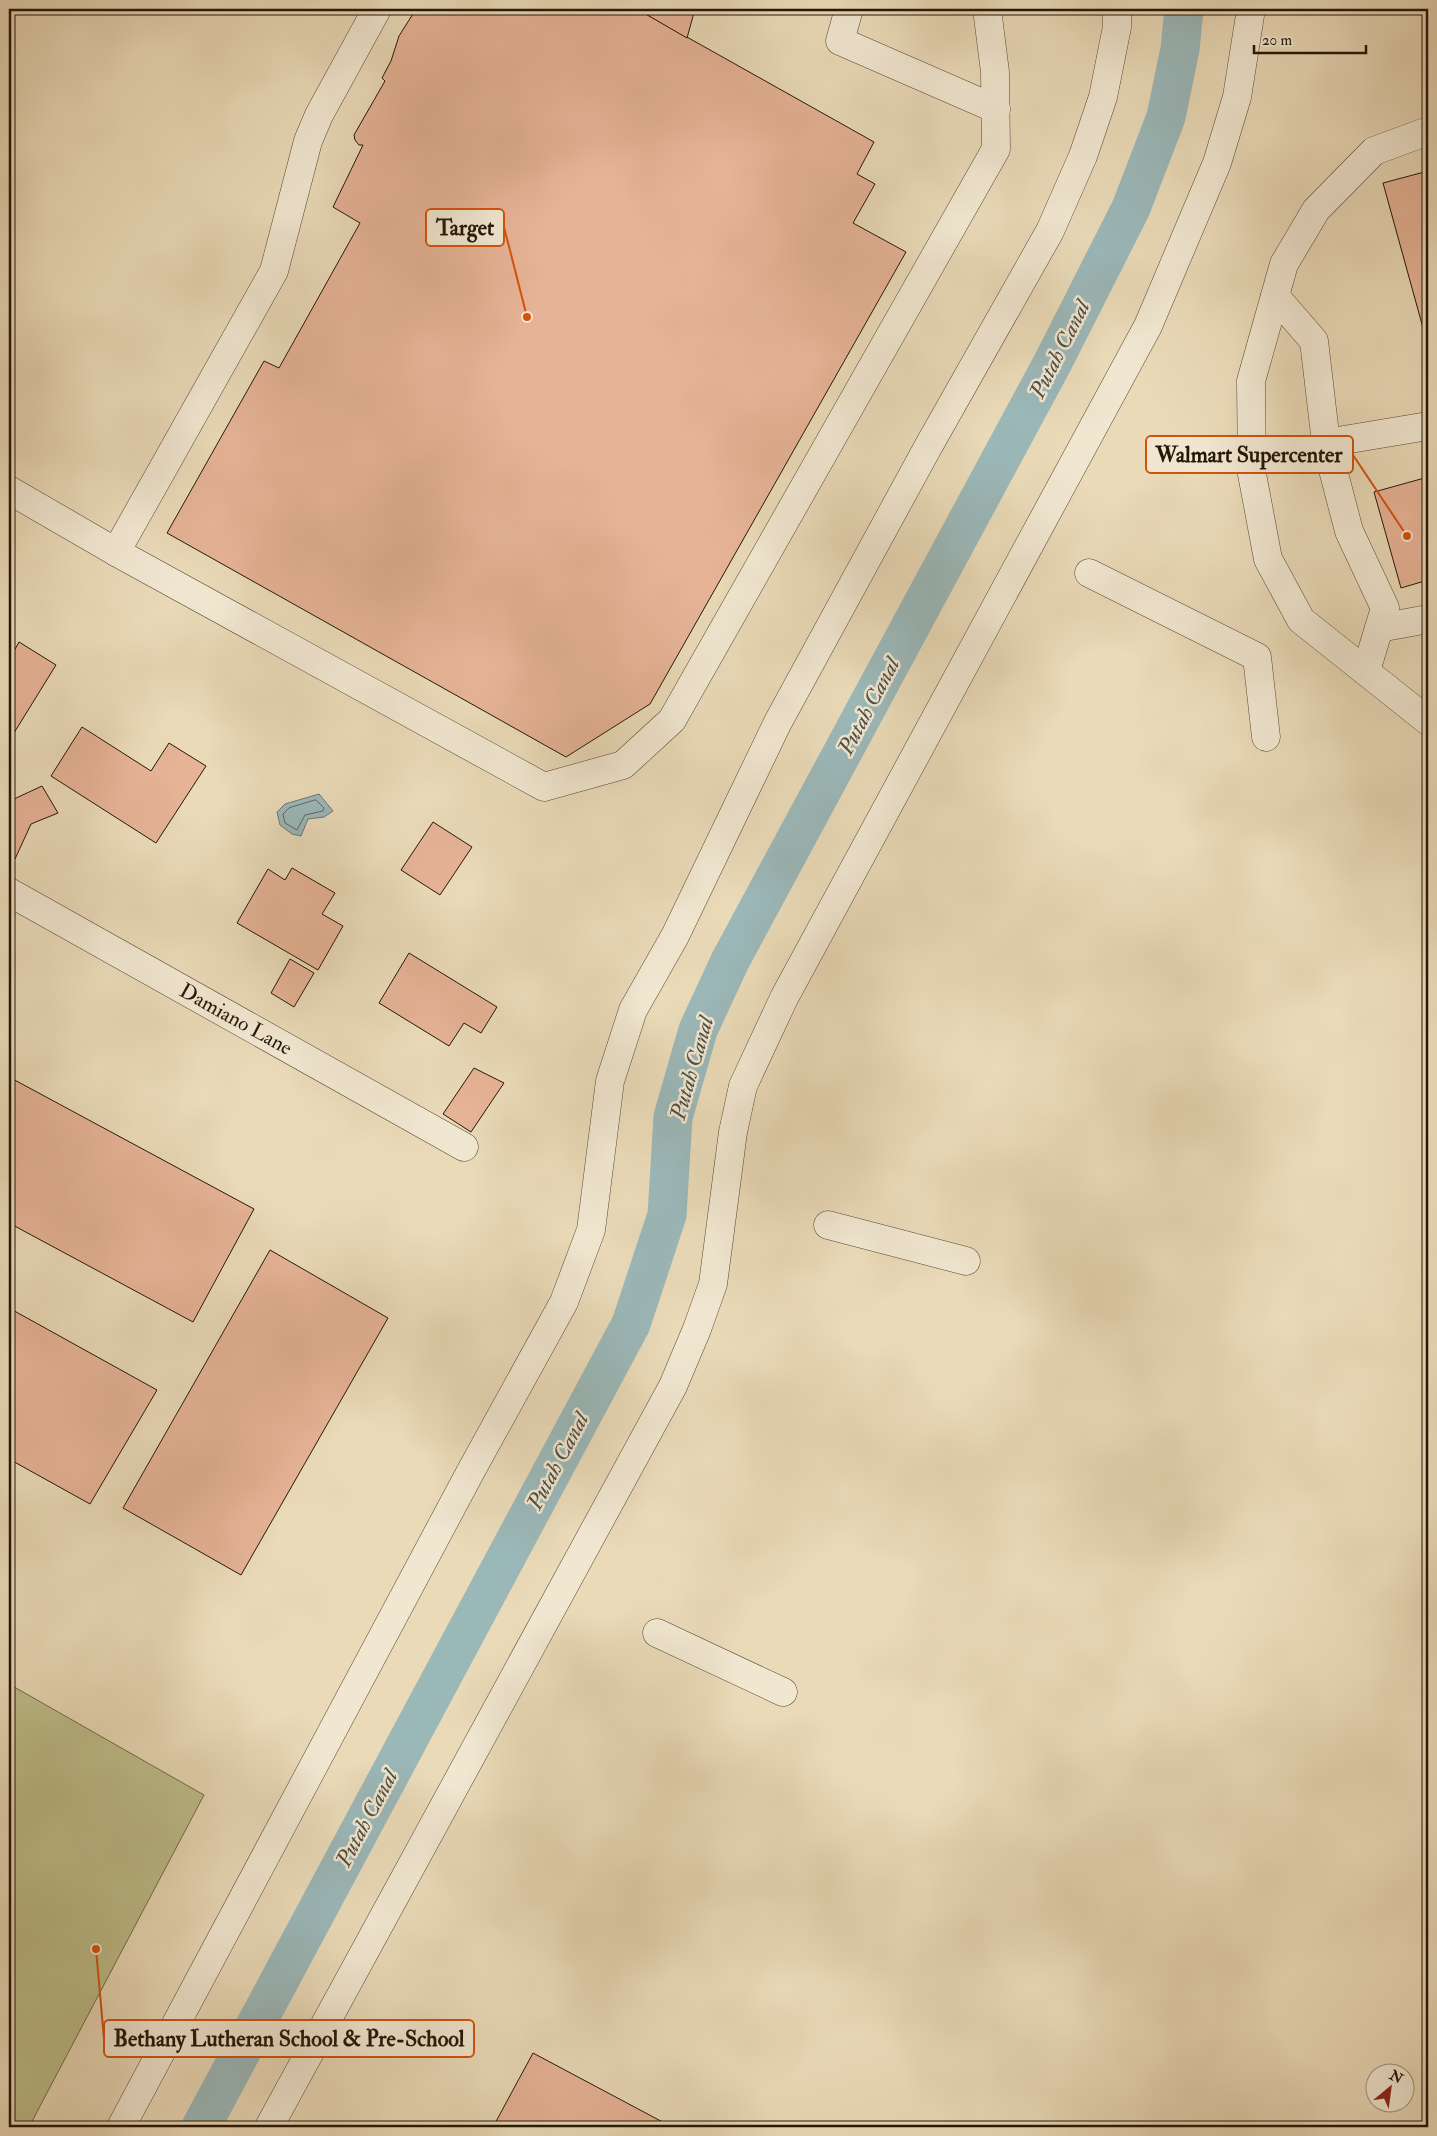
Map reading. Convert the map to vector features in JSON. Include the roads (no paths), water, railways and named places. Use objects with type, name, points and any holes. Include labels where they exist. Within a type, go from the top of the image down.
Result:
[{"type":"street","points":[[116,552],[274,271],[308,142],[319,115],[377,9]]},
{"type":"street","points":[[850,9],[840,41],[996,109]]},
{"type":"street","points":[[9,490],[116,552],[544,787],[623,765],[672,720],[996,149],[995,72],[986,9]]},
{"type":"street","points":[[121,2127],[472,1469],[564,1302],[591,1230],[610,1081],[633,1010],[674,936],[778,722],[928,447],[1050,230],[1083,156],[1103,97],[1117,27],[1117,9]]},
{"type":"street","points":[[270,2127],[672,1386],[697,1328],[713,1284],[734,1132],[743,1086],[784,998],[1148,326],[1217,163],[1237,97],[1251,9]]},
{"type":"street","points":[[1428,131],[1374,151],[1316,210],[1284,264],[1251,381],[1252,474],[1268,558],[1301,620],[1428,721]]},
{"type":"street","points":[[1275,296],[1314,341],[1326,443],[1349,531],[1385,608],[1366,671]]},
{"type":"street","points":[[1326,443],[1428,426]]},
{"type":"street","points":[[1089,573],[1257,657],[1266,736]]},
{"type":"street","points":[[1379,628],[1428,619]]},
{"type":"street","name":"Damiano Lane","points":[[9,892],[464,1147]]},
{"type":"street","points":[[828,1225],[966,1261]]},
{"type":"street","points":[[658,1633],[783,1692]]},
{"type":"water","points":[[319,794],[333,811],[324,817],[308,819],[301,836],[292,834],[280,825],[277,812],[285,804]]},
{"type":"waterway","name":"Putah Canal","points":[[201,2127],[631,1324],[667,1215],[673,1117],[698,1030],[730,961],[1053,362],[1131,208],[1166,117],[1180,49],[1184,9]]},
{"type":"place","name":"Target","points":[[527,317]]},
{"type":"place","name":"Walmart Supercenter","points":[[1407,536]]},
{"type":"place","name":"Bethany Lutheran School & Pre-School","points":[[96,1949]]}]
